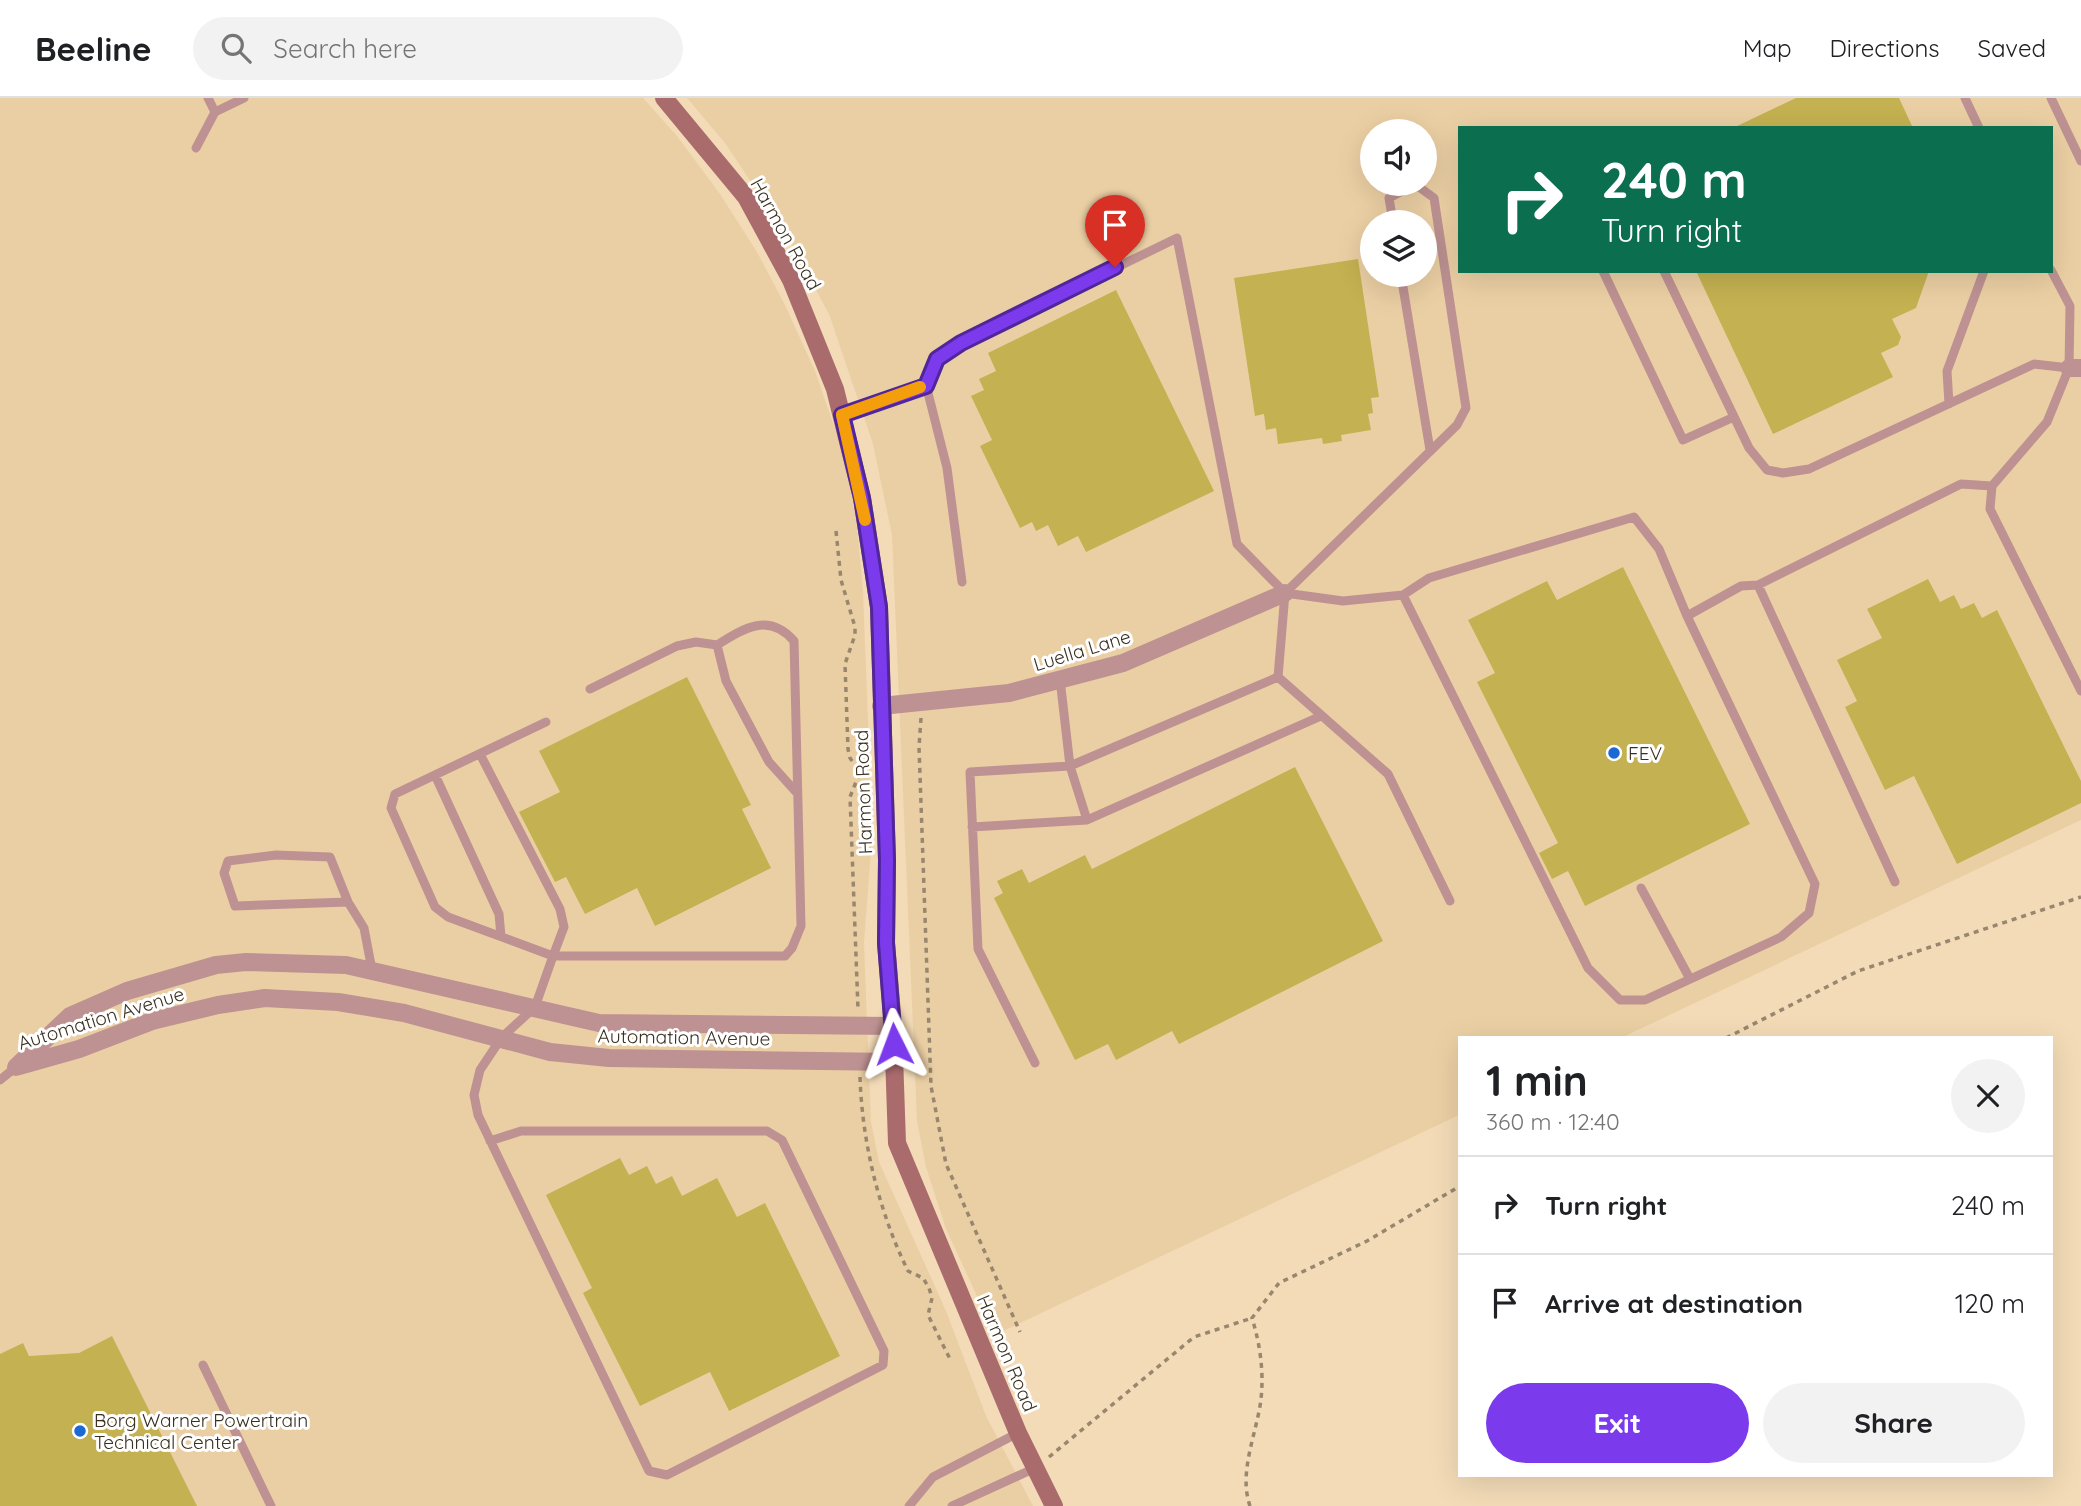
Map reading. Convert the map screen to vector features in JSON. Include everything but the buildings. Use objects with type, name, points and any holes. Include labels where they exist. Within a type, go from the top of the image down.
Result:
[{"type":"street","name":"Harmon Road","points":[[664,98],[746,197],[791,279],[835,389],[862,498],[879,607],[887,860],[886,943],[898,1143],[1018,1433],[1054,1506]]},
{"type":"street","name":"Luella Lane","points":[[881,706],[1009,693],[1123,663],[1285,593]]},
{"type":"street","name":"Automation Avenue","points":[[16,1067],[70,1016],[127,991],[216,965],[246,962],[346,965],[599,1023],[893,1026]]},
{"type":"street","name":"Automation Avenue","points":[[16,1067],[79,1049],[152,1021],[218,1005],[265,998],[338,1002],[404,1013],[502,1037],[550,1052],[609,1058],[895,1062]]},
{"type":"lane","points":[[208,98],[215,112]]},
{"type":"lane","points":[[196,148],[215,112],[244,98]]},
{"type":"lane","points":[[1965,98],[1978,126]]},
{"type":"lane","points":[[2051,98],[2081,161]]},
{"type":"lane","points":[[1391,210],[1389,198],[1415,184],[1434,198],[1436,210]]},
{"type":"lane","points":[[1278,677],[1285,593],[1457,425],[1466,408],[1437,218]]},
{"type":"lane","points":[[961,582],[947,468],[926,386],[937,359],[961,343],[1177,238],[1237,544],[1285,593],[1343,601],[1403,596],[1429,578],[1634,517],[1659,550],[1687,616],[1815,884],[1809,913],[1781,937],[1645,1000],[1620,1000],[1588,968],[1403,596]]},
{"type":"lane","points":[[1604,273],[1683,440],[1734,417]]},
{"type":"lane","points":[[1665,273],[1749,448],[1767,470],[1783,473],[1809,470],[2034,364],[2075,368]]},
{"type":"lane","points":[[1949,404],[1947,371],[1983,273]]},
{"type":"lane","points":[[2053,273],[2070,306],[2075,368],[2047,422],[1992,486],[1990,509],[2081,691]]},
{"type":"lane","points":[[1403,287],[1430,450]]},
{"type":"lane","points":[[842,415],[926,386]]},
{"type":"lane","points":[[1687,616],[1741,586],[1758,585],[1961,484],[1992,486]]},
{"type":"lane","points":[[1758,585],[1895,882]]},
{"type":"lane","points":[[546,722],[395,794],[391,808],[435,907],[448,917],[553,956],[785,957],[801,926],[794,641],[785,630],[766,623],[739,632],[717,645],[696,642],[677,646],[590,689]]},
{"type":"lane","points":[[717,645],[726,681],[769,762],[797,793]]},
{"type":"lane","points":[[1278,677],[1388,775],[1450,901]]},
{"type":"lane","points":[[1035,1063],[978,949],[970,772],[1070,766],[1278,677]]},
{"type":"lane","points":[[1060,679],[1070,766],[1087,820]]},
{"type":"lane","points":[[971,827],[1087,820],[1321,716]]},
{"type":"lane","points":[[480,754],[559,909],[564,927],[535,1007],[502,1037],[480,1070],[474,1095],[478,1115],[490,1141],[649,1471],[667,1475],[883,1365],[884,1351],[782,1140],[767,1131],[521,1131],[490,1141]]},
{"type":"lane","points":[[435,775],[499,914],[501,936]]},
{"type":"lane","points":[[348,902],[234,906],[224,873],[228,861],[276,855],[330,857],[348,902],[364,928],[372,970]]},
{"type":"lane","points":[[1641,888],[1690,979]]},
{"type":"lane","points":[[0,1080],[16,1067]]},
{"type":"lane","points":[[203,1365],[271,1506]]},
{"type":"lane","points":[[909,1506],[933,1477],[1018,1433]]},
{"type":"lane","points":[[952,1506],[1035,1468]]},
{"type":"path","points":[[836,531],[841,580],[855,626],[855,635],[845,664],[845,681],[848,749],[860,772],[850,797],[858,1026]]},
{"type":"path","points":[[920,702],[919,747],[931,1086],[946,1164],[1020,1332]]},
{"type":"path","points":[[1730,1036],[1858,971],[2081,897]]},
{"type":"path","points":[[859,1062],[864,1127],[881,1198],[908,1270],[923,1279],[929,1288],[932,1298],[928,1315],[950,1359]]},
{"type":"path","points":[[1035,1468],[1194,1337],[1252,1318],[1279,1283],[1367,1241],[1458,1187]]},
{"type":"path","points":[[1250,1506],[1244,1490],[1261,1397],[1260,1344],[1252,1318]]},
{"type":"shaded area","points":[[0,98],[643,98],[677,136],[720,194],[757,252],[815,371],[843,452],[855,503],[863,592],[870,772],[871,850],[864,943],[871,1122],[879,1162],[946,1311],[986,1416],[1033,1506],[0,1506]]},
{"type":"shaded area","points":[[687,98],[2081,98],[2081,820],[1625,1036],[1458,1036],[1458,1115],[995,1335],[946,1229],[926,1167],[917,1121],[892,535],[873,444],[829,314],[787,236],[725,143]]},
{"type":"slow traffic","points":[[865,520],[842,415],[920,387]]},
{"type":"place","name":"FEV","points":[[1614,753]]},
{"type":"place","name":"Borg Warner Powertrain Technical Center","points":[[80,1431]]},
{"type":"route","points":[[894,1044],[886,943],[887,860],[879,607],[862,498],[842,415],[926,386],[937,359],[961,343],[1115,267]]}]
